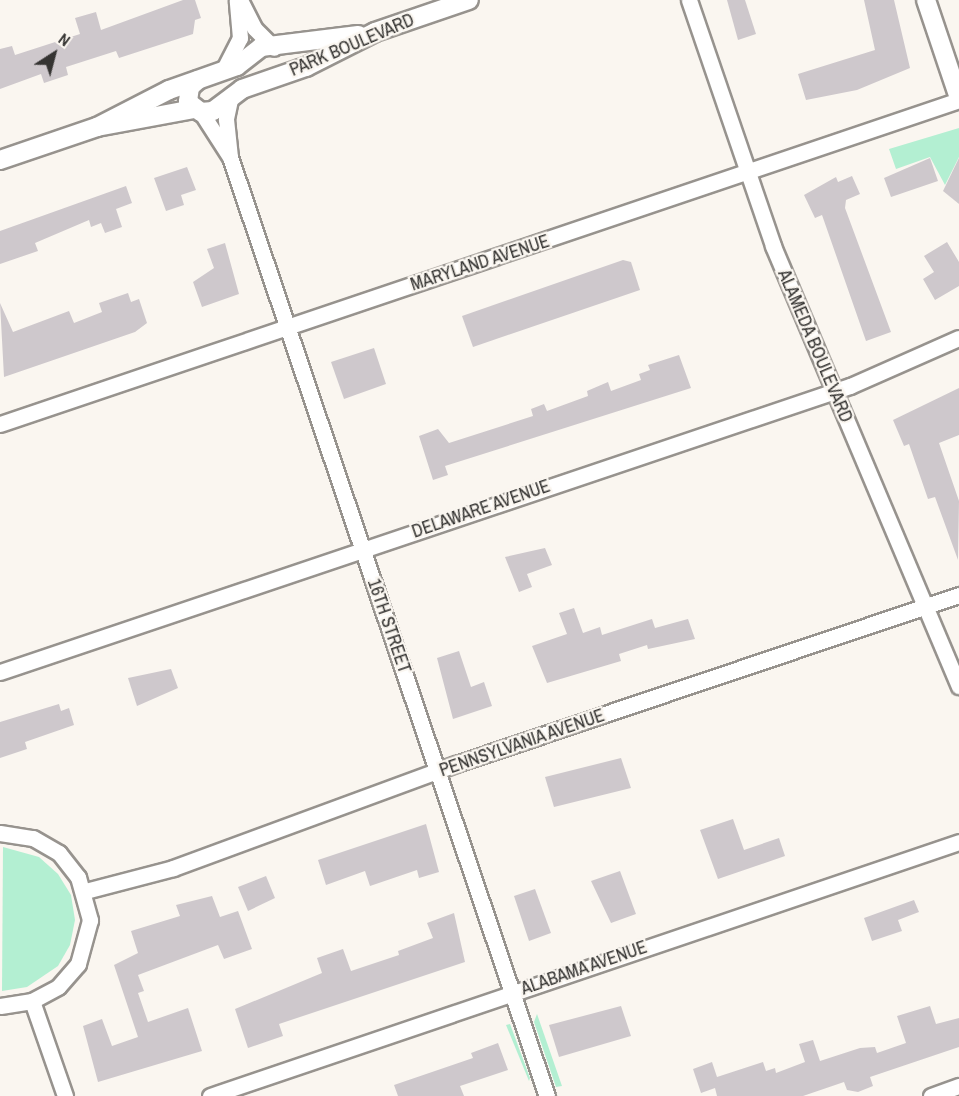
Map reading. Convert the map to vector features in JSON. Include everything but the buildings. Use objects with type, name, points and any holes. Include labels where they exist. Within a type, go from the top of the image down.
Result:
[{"type":"street","points":[[238,0],[254,28],[274,48],[278,69],[269,78]]},
{"type":"street","points":[[223,71],[240,38],[238,0]]},
{"type":"street","name":"PARK BOULEVARD","points":[[197,111],[213,111],[231,95],[375,32],[469,0]]},
{"type":"street","name":"ALAMEDA BOULEVARD","points":[[689,0],[748,173],[833,390],[959,686]]},
{"type":"street","points":[[926,0],[959,99]]},
{"type":"street","points":[[0,160],[97,127],[198,80],[223,71],[254,50],[375,32]]},
{"type":"street","points":[[198,80],[188,95],[230,157]]},
{"type":"street","points":[[230,157],[226,119],[231,95]]},
{"type":"street","name":"MARYLAND AVENUE","points":[[0,424],[748,173],[959,99]]},
{"type":"street","points":[[97,127],[197,111]]},
{"type":"street","name":"16TH STREET","points":[[230,157],[547,1096]]},
{"type":"street","name":"DELAWARE AVENUE","points":[[0,672],[833,390],[959,338]]},
{"type":"street","name":"PENNSYLVANIA AVENUE","points":[[85,891],[173,868],[439,771],[959,595]]},
{"type":"street","points":[[0,833],[47,844],[70,864],[85,891],[88,936],[78,964],[58,987],[32,1001],[0,1006]]},
{"type":"street","name":"ALABAMA AVENUE","points":[[210,1096],[959,842]]},
{"type":"street","points":[[32,1001],[65,1096]]},
{"type":"street","points":[[931,1096],[959,1086]]},
{"type":"green space","points":[[959,128],[959,157],[945,185],[930,157],[896,169],[889,149]]},
{"type":"green space","points":[[3,847],[39,857],[58,874],[71,895],[75,920],[70,945],[58,966],[27,987],[2,991]]},
{"type":"green space","points":[[537,1014],[562,1086],[556,1087],[534,1022]]},
{"type":"green space","points":[[510,1024],[530,1078],[529,1081],[506,1025]]}]
